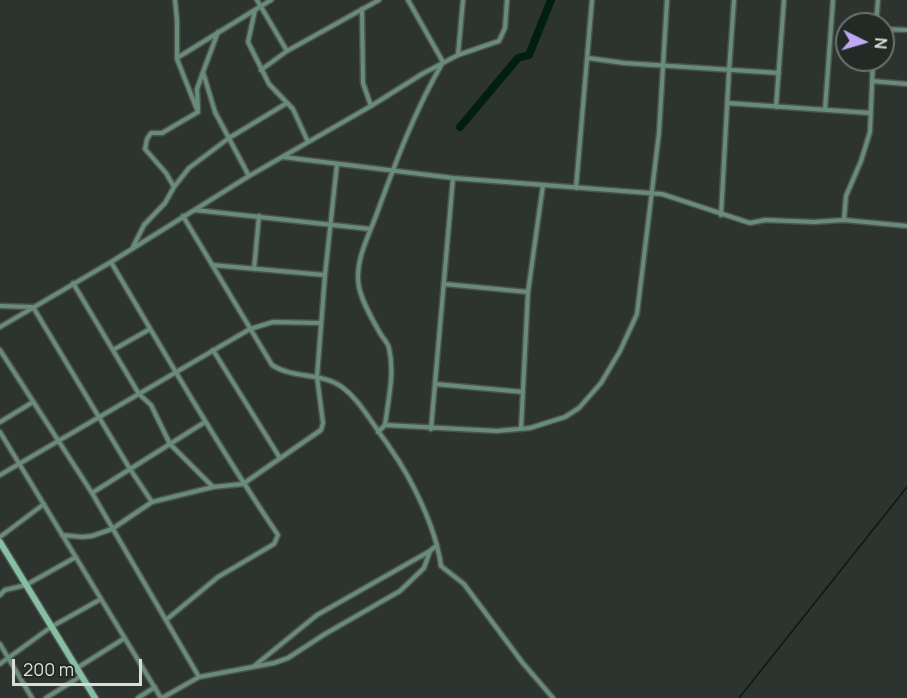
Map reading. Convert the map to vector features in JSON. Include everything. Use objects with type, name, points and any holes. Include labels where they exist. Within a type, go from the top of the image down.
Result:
[{"type":"street","points":[[174,0],[177,20],[177,59],[198,112]]},
{"type":"street","points":[[257,0],[287,51]]},
{"type":"street","points":[[177,59],[271,0]]},
{"type":"street","points":[[261,70],[287,51],[379,0]]},
{"type":"street","points":[[408,0],[443,62]]},
{"type":"street","points":[[458,55],[463,0]]},
{"type":"street","points":[[0,327],[443,62],[499,40],[505,28],[507,0]]},
{"type":"street","points":[[576,188],[592,0]]},
{"type":"street","points":[[385,425],[497,431],[521,429],[565,417],[579,408],[601,383],[620,351],[637,314],[644,273],[644,243],[659,133],[667,0]]},
{"type":"street","points":[[721,215],[734,0]]},
{"type":"street","points":[[776,107],[784,0]]},
{"type":"street","points":[[825,110],[833,0]]},
{"type":"street","points":[[362,9],[363,83],[371,106]]},
{"type":"street","points":[[255,10],[248,42],[261,70],[280,98],[293,110],[308,142]]},
{"type":"street","points":[[198,112],[197,89],[218,32]]},
{"type":"street","points":[[588,58],[624,63],[779,73]]},
{"type":"street","points":[[378,432],[385,425],[392,372],[389,349],[359,287],[358,271],[364,243],[392,170],[430,85],[443,62]]},
{"type":"street","points":[[203,72],[215,112],[249,176]]},
{"type":"street","points":[[844,220],[846,196],[870,132],[872,72]]},
{"type":"street","points":[[872,81],[907,84]]},
{"type":"street","points":[[133,247],[144,225],[165,203],[189,168],[229,138],[287,103]]},
{"type":"street","points":[[727,104],[870,113]]},
{"type":"street","points":[[174,188],[166,173],[145,149],[147,139],[151,133],[162,133],[198,112]]},
{"type":"street","points":[[283,157],[453,178],[662,194],[750,223],[765,220],[814,222],[844,220],[907,226]]},
{"type":"street","points":[[62,535],[86,537],[112,529],[152,502],[213,487],[243,484],[321,430],[323,423],[317,377],[337,164]]},
{"type":"street","points":[[431,429],[453,178]]},
{"type":"street","points":[[521,429],[528,292],[543,186]]},
{"type":"street","points":[[194,210],[370,229]]},
{"type":"street","points":[[183,216],[272,365],[287,372],[317,377],[341,386],[366,412],[410,482],[436,545],[441,566],[464,584],[522,662],[553,698]]},
{"type":"street","points":[[254,269],[259,216]]},
{"type":"street","points":[[111,262],[243,484],[278,535],[277,540],[209,583],[166,620]]},
{"type":"street","points":[[212,265],[325,275]]},
{"type":"street","points":[[73,284],[139,393],[152,405],[170,444],[213,487]]},
{"type":"street","points":[[444,284],[528,292]]},
{"type":"street","points":[[0,306],[33,307]]},
{"type":"street","points":[[33,307],[152,502]]},
{"type":"street","points":[[0,475],[250,329],[273,322],[321,323]]},
{"type":"street","points":[[113,350],[150,329]]},
{"type":"street","points":[[0,350],[92,494],[199,677]]},
{"type":"street","points":[[213,350],[280,458]]},
{"type":"street","points":[[435,384],[523,392]]},
{"type":"street","points":[[0,422],[33,402]]},
{"type":"street","points":[[92,494],[206,422]]},
{"type":"street","points":[[0,432],[162,698],[199,677],[253,668],[288,658],[400,591],[424,568],[430,551]]},
{"type":"street","points":[[0,537],[44,504]]},
{"type":"street","points":[[0,542],[95,698]]},
{"type":"street","points":[[253,668],[317,615],[430,551],[436,545]]},
{"type":"street","points":[[0,595],[5,590],[26,585],[76,557]]},
{"type":"street","points":[[0,664],[51,627],[101,599]]},
{"type":"street","points":[[76,668],[125,638]]},
{"type":"street","points":[[0,644],[32,698]]},
{"type":"street","points":[[46,698],[81,676]]},
{"type":"street","points":[[138,698],[155,687]]},
{"type":"waterway","points":[[460,127],[518,58],[529,55],[551,0]]},
{"type":"waterway","points":[[739,698],[907,487]]}]
